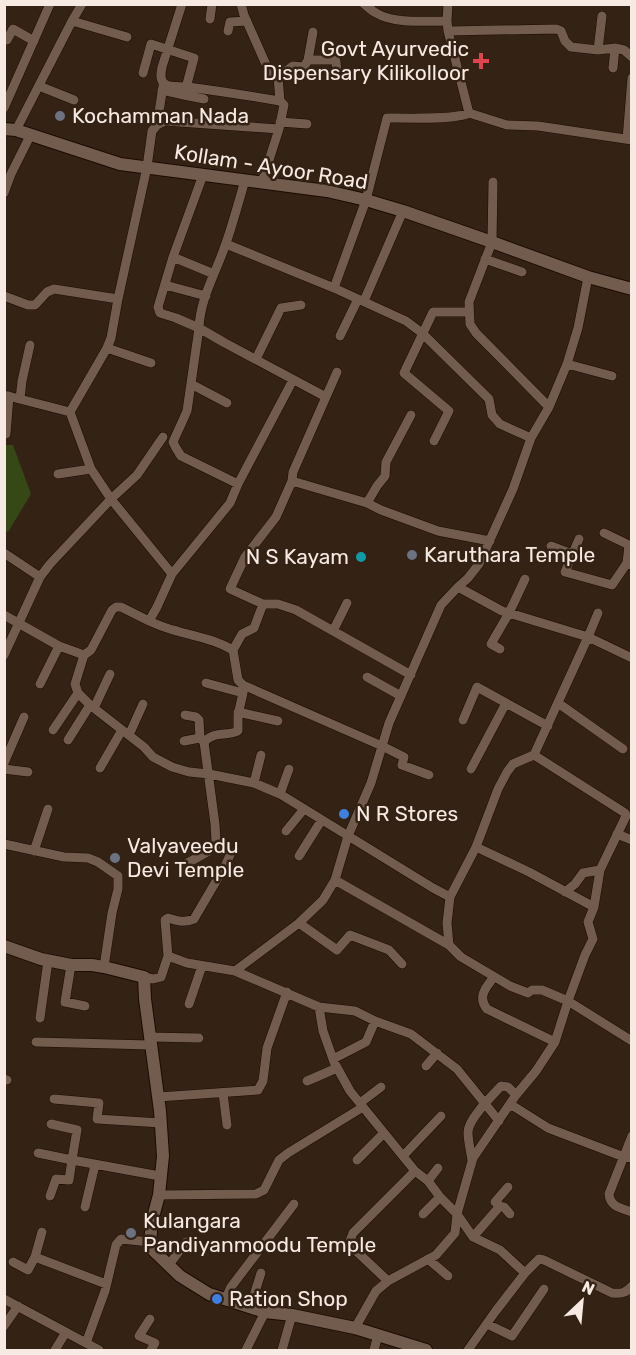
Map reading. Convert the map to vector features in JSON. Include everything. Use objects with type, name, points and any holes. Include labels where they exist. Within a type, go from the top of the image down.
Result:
[{"type":"street","points":[[4,108],[7,94],[50,4]]},
{"type":"street","points":[[10,129],[39,86],[82,4]]},
{"type":"street","points":[[157,125],[163,87],[161,74],[182,4]]},
{"type":"street","points":[[210,19],[212,4]]},
{"type":"street","points":[[241,4],[268,69],[278,77],[280,101],[284,105],[280,126],[262,182]]},
{"type":"street","points":[[364,4],[385,17],[448,26],[556,29],[563,33],[565,41],[571,47],[598,50],[615,48],[624,50],[632,57]]},
{"type":"street","points":[[448,4],[448,26],[469,113]]},
{"type":"street","points":[[598,50],[602,16]]},
{"type":"street","points":[[72,21],[127,37]]},
{"type":"street","points":[[228,32],[230,22],[247,21]]},
{"type":"street","points":[[4,39],[7,40],[13,29],[34,41]]},
{"type":"street","points":[[278,77],[293,66],[304,67],[308,60],[313,32]]},
{"type":"street","points":[[143,73],[151,44],[194,58],[185,91]]},
{"type":"street","points":[[613,68],[615,48]]},
{"type":"street","points":[[308,60],[334,60],[337,74]]},
{"type":"street","points":[[334,288],[366,200],[387,118],[452,117],[465,116],[469,113],[507,125],[538,126],[629,139],[632,78]]},
{"type":"street","points":[[39,86],[74,100]]},
{"type":"street","points":[[163,87],[280,101]]},
{"type":"street","points":[[185,91],[204,99]]},
{"type":"street","points":[[70,412],[111,338],[147,168],[152,131],[165,121],[280,126],[307,124]]},
{"type":"street","name":"Kollam - Ayoor Road","points":[[10,129],[120,164],[327,191],[366,200],[588,277],[632,289]]},
{"type":"street","points":[[4,193],[31,135]]},
{"type":"street","points":[[203,175],[173,257],[158,307],[160,313],[199,328],[326,397]]},
{"type":"street","points":[[238,484],[181,456],[173,442],[187,411],[199,316],[226,244],[245,180]]},
{"type":"street","points":[[493,182],[492,242],[469,302],[470,324],[476,333],[549,407]]},
{"type":"street","points":[[340,336],[361,300],[403,211]]},
{"type":"street","points":[[226,244],[334,288],[406,321],[422,333],[489,399],[492,415],[500,424],[531,438]]},
{"type":"street","points":[[173,257],[214,274]]},
{"type":"street","points":[[485,259],[522,272]]},
{"type":"street","points":[[235,971],[299,923],[323,900],[335,880],[348,836],[371,783],[389,723],[441,605],[479,564],[513,489],[531,438],[549,407],[567,364],[578,328],[588,277]]},
{"type":"street","points":[[165,285],[206,296]]},
{"type":"street","points":[[4,296],[28,305],[35,305],[47,292],[54,289],[118,299]]},
{"type":"street","points":[[256,359],[281,308],[301,305]]},
{"type":"street","points":[[434,441],[449,411],[404,373],[433,312],[469,312]]},
{"type":"street","points":[[20,399],[21,381],[30,345]]},
{"type":"street","points":[[107,348],[152,363]]},
{"type":"street","points":[[567,364],[612,376]]},
{"type":"street","points":[[338,372],[293,472],[292,481],[276,517],[245,557],[230,589],[263,604],[288,606],[411,675]]},
{"type":"street","points":[[149,621],[172,574],[230,503],[293,380]]},
{"type":"street","points":[[191,384],[227,403]]},
{"type":"street","points":[[6,434],[7,395],[70,412]]},
{"type":"street","points":[[70,412],[91,469],[111,499],[172,574]]},
{"type":"street","points":[[367,503],[385,476],[386,462],[411,415]]},
{"type":"street","points":[[4,655],[40,577],[111,499],[137,475],[163,436]]},
{"type":"street","points":[[58,474],[91,469]]},
{"type":"street","points":[[292,481],[367,503],[438,531],[490,541]]},
{"type":"street","points":[[579,539],[565,572],[612,585],[629,564],[629,545],[604,533]]},
{"type":"street","points":[[551,546],[572,554]]},
{"type":"street","points":[[4,553],[40,577]]},
{"type":"street","points":[[500,649],[491,644],[525,579]]},
{"type":"street","points":[[458,587],[509,613],[588,637],[632,658]]},
{"type":"street","points":[[333,631],[347,603]]},
{"type":"street","points":[[184,741],[202,740],[219,733],[232,734],[238,730],[238,712],[243,689],[238,680],[233,650],[242,634],[254,628],[263,604]]},
{"type":"street","points":[[233,650],[207,638],[176,631],[121,607],[116,607],[112,610],[91,650],[84,655],[75,684],[78,693],[153,757],[172,767],[189,772],[254,783],[280,794],[321,821],[450,897]]},
{"type":"street","points":[[449,945],[447,923],[450,897],[476,847],[498,789],[513,764],[534,755],[598,613]]},
{"type":"street","points":[[4,615],[59,646],[84,655]]},
{"type":"street","points":[[40,684],[59,646]]},
{"type":"street","points":[[68,740],[92,706],[110,674]]},
{"type":"street","points":[[367,677],[401,696]]},
{"type":"street","points":[[206,683],[243,689],[382,746],[404,757],[402,765],[429,775]]},
{"type":"street","points":[[463,720],[477,687],[548,726]]},
{"type":"street","points":[[53,730],[78,693]]},
{"type":"street","points":[[471,769],[506,703]]},
{"type":"street","points":[[558,703],[623,749]]},
{"type":"street","points":[[100,768],[143,704]]},
{"type":"street","points":[[238,712],[278,721]]},
{"type":"street","points":[[183,865],[209,851],[216,842],[209,774],[199,720],[196,717],[185,715]]},
{"type":"street","points":[[24,717],[5,764],[28,772]]},
{"type":"street","points":[[4,736],[15,740]]},
{"type":"street","points":[[254,783],[261,755]]},
{"type":"street","points":[[355,1328],[376,1291],[388,1281],[436,1256],[455,1233],[457,1214],[472,1161],[555,1042],[568,1001],[593,939],[588,922],[594,907],[600,870],[626,816],[625,813],[534,755]]},
{"type":"street","points":[[280,794],[289,769]]},
{"type":"street","points":[[34,851],[48,809]]},
{"type":"street","points":[[286,831],[304,809]]},
{"type":"street","points":[[299,856],[321,821]]},
{"type":"street","points":[[617,834],[632,840]]},
{"type":"street","points":[[4,946],[48,961],[104,967],[144,978],[161,977],[168,956],[165,921],[168,918],[186,922],[194,918],[230,855],[228,849],[216,842]]},
{"type":"street","points":[[4,844],[64,857],[88,858],[98,862],[117,876],[118,889],[104,967]]},
{"type":"street","points":[[476,847],[530,872],[594,907]]},
{"type":"street","points":[[565,892],[583,873],[600,870]]},
{"type":"street","points":[[335,880],[449,945],[461,957],[510,986],[528,993],[532,990],[542,990],[568,1001],[632,1041]]},
{"type":"street","points":[[299,923],[337,950],[350,935],[389,950],[402,964]]},
{"type":"street","points":[[168,956],[202,966],[235,971],[319,1007],[354,1011],[411,1034],[457,1069],[499,1121]]},
{"type":"street","points":[[40,1018],[48,961]]},
{"type":"street","points":[[72,965],[65,1002],[85,1006]]},
{"type":"street","points":[[189,1004],[202,966]]},
{"type":"street","points":[[494,977],[482,997],[487,1009],[555,1042]]},
{"type":"street","points":[[144,978],[163,1156],[159,1195],[152,1221],[150,1242],[153,1250],[180,1276],[209,1294],[225,1300],[265,1312],[355,1328],[426,1350]]},
{"type":"street","points":[[158,1097],[258,1090],[263,1081],[267,1048],[287,992]]},
{"type":"street","points":[[319,1007],[322,1031],[335,1063],[350,1090],[403,1156],[457,1214],[473,1237],[500,1250],[525,1273]]},
{"type":"street","points":[[307,1081],[366,1042],[375,1021]]},
{"type":"street","points":[[36,1042],[199,1038]]},
{"type":"street","points":[[426,1066],[437,1053]]},
{"type":"street","points":[[472,1161],[468,1133],[470,1125],[485,1102],[501,1086],[508,1087],[516,1095]]},
{"type":"street","points":[[159,1195],[256,1194],[264,1190],[279,1160],[362,1105],[381,1088]]},
{"type":"street","points":[[223,1093],[227,1125]]},
{"type":"street","points":[[54,1099],[99,1103],[98,1119],[161,1123]]},
{"type":"street","points":[[510,1104],[548,1128],[628,1157]]},
{"type":"street","points":[[403,1156],[441,1116]]},
{"type":"street","points":[[50,1196],[56,1179],[69,1180],[77,1130],[51,1124]]},
{"type":"street","points":[[357,1160],[384,1133]]},
{"type":"street","points":[[632,1136],[628,1157],[609,1194],[609,1200],[614,1206],[632,1212]]},
{"type":"street","points":[[38,1153],[160,1176]]},
{"type":"street","points":[[85,1207],[95,1165]]},
{"type":"street","points":[[428,1181],[438,1168]]},
{"type":"street","points":[[388,1281],[353,1248],[350,1241],[353,1233],[416,1171]]},
{"type":"street","points":[[508,1187],[495,1202],[510,1214]]},
{"type":"street","points":[[423,1214],[440,1197]]},
{"type":"street","points":[[225,1300],[231,1287],[294,1204]]},
{"type":"street","points":[[473,1237],[500,1206]]},
{"type":"street","points":[[13,1262],[28,1270],[35,1257],[42,1232]]},
{"type":"street","points":[[87,1346],[116,1245],[121,1239],[150,1242]]},
{"type":"street","points":[[168,1266],[186,1242]]},
{"type":"street","points":[[35,1257],[106,1284]]},
{"type":"street","points":[[428,1259],[448,1276]]},
{"type":"street","points":[[468,1350],[506,1297],[539,1259],[612,1293],[620,1294],[632,1286]]},
{"type":"street","points":[[250,1308],[261,1273]]},
{"type":"street","points":[[487,1324],[512,1336],[544,1289]]},
{"type":"street","points":[[4,1299],[66,1332],[87,1346],[99,1350]]},
{"type":"street","points":[[5,1325],[18,1306]]},
{"type":"street","points":[[246,1350],[265,1312]]},
{"type":"street","points":[[282,1350],[292,1315]]},
{"type":"street","points":[[150,1319],[139,1336],[155,1343],[151,1350]]},
{"type":"street","points":[[55,1350],[66,1332]]},
{"type":"street","points":[[374,1350],[378,1335]]},
{"type":"green space","points":[[5,445],[13,445],[31,494],[8,532],[4,530]]},
{"type":"place","name":"Govt Ayurvedic Dispensary Kilikolloor","points":[[481,61]]},
{"type":"place","name":"Kochamman Nada","points":[[60,116]]},
{"type":"place","name":"Karuthara Temple","points":[[412,555]]},
{"type":"place","name":"N S Kayam","points":[[361,557]]},
{"type":"place","name":"N R Stores","points":[[344,814]]},
{"type":"place","name":"Valyaveedu Devi Temple","points":[[115,858]]},
{"type":"place","name":"Kulangara Pandiyanmoodu Temple","points":[[131,1233]]},
{"type":"place","name":"Ration Shop","points":[[217,1299]]}]
